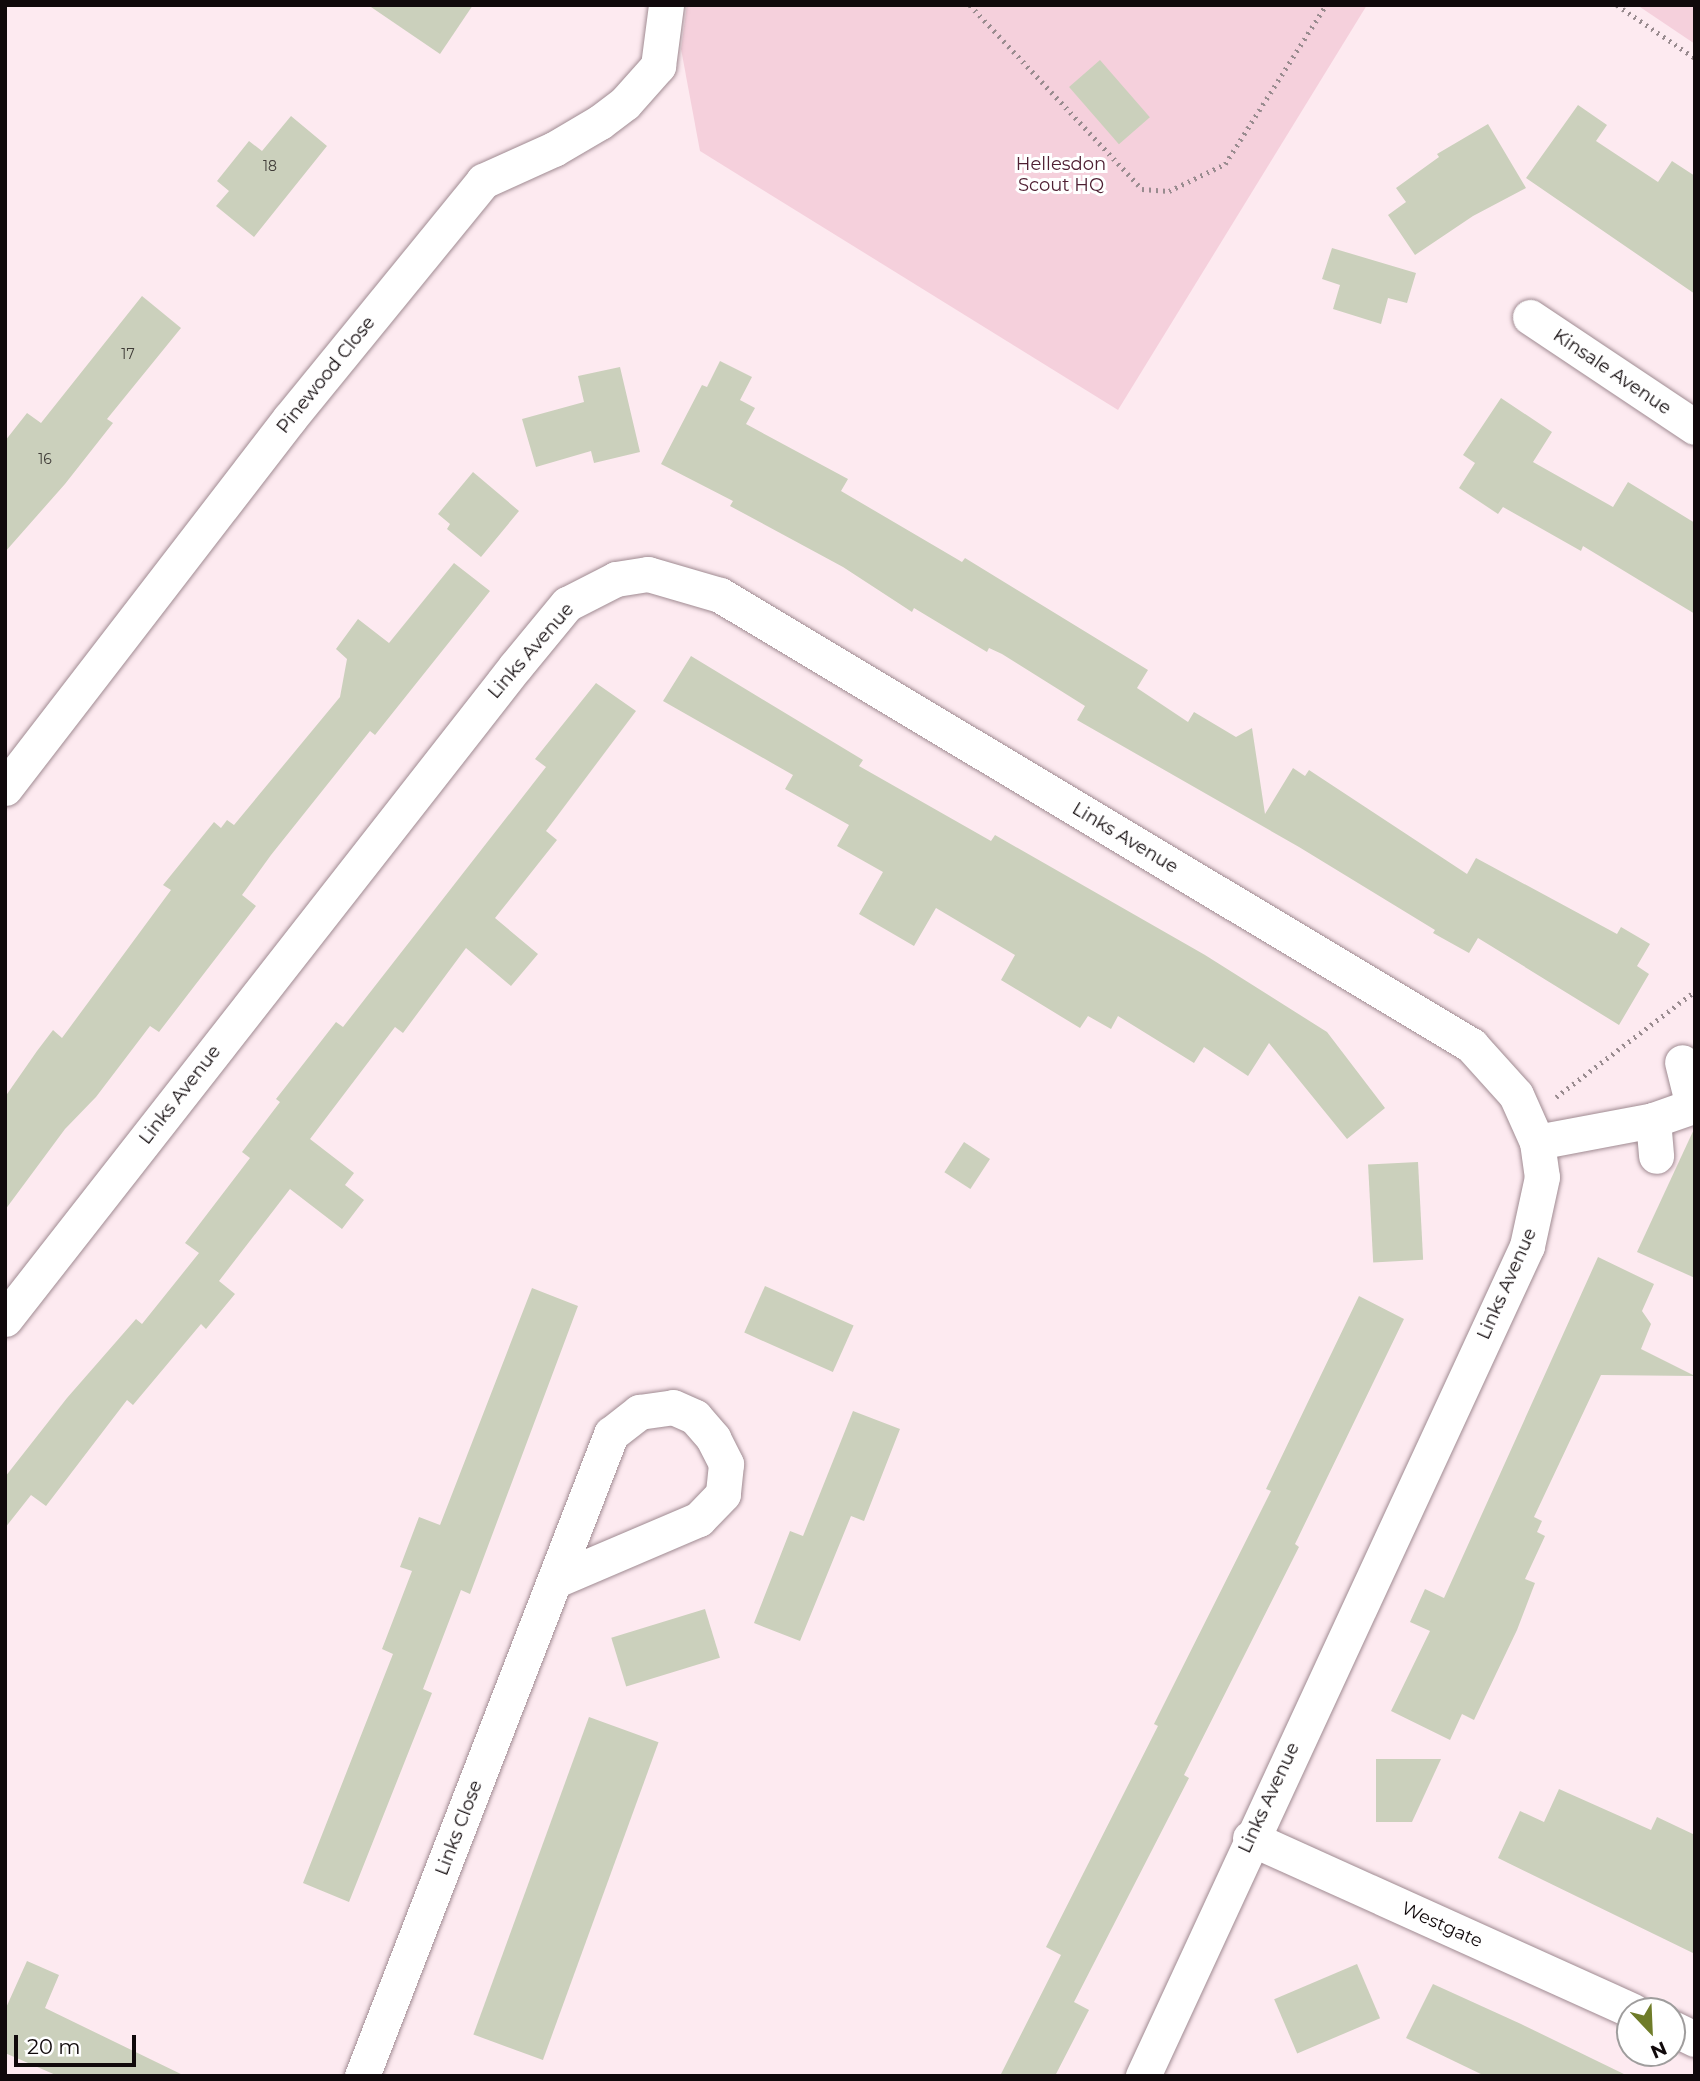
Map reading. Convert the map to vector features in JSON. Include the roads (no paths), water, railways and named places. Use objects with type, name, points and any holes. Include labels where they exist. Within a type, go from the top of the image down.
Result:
[{"type":"street","name":"Pinewood Close","points":[[5,788],[290,418],[484,181],[554,149],[600,121],[625,103],[658,66],[666,5]]},
{"type":"street","name":"Kinsale Avenue","points":[[1530,317],[1695,427]]},
{"type":"street","name":"Links Avenue","points":[[5,1318],[567,604],[617,579],[649,574],[720,595],[1471,1045],[1498,1070],[1533,1130],[1542,1177],[1527,1246],[1250,1838],[1143,2076]]},
{"type":"street","points":[[1533,1130],[1653,1120],[1694,1106],[1682,1062]]},
{"type":"street","points":[[1653,1120],[1657,1156]]},
{"type":"street","name":"Links Close","points":[[362,2076],[611,1434],[639,1412],[673,1407],[695,1417],[713,1438],[726,1464],[723,1494],[699,1519],[556,1580]]},
{"type":"street","name":"Westgate","points":[[1250,1838],[1616,2003]]},
{"type":"park label","name":"Hellesdon Scout HQ","points":[[1061,175]]}]
